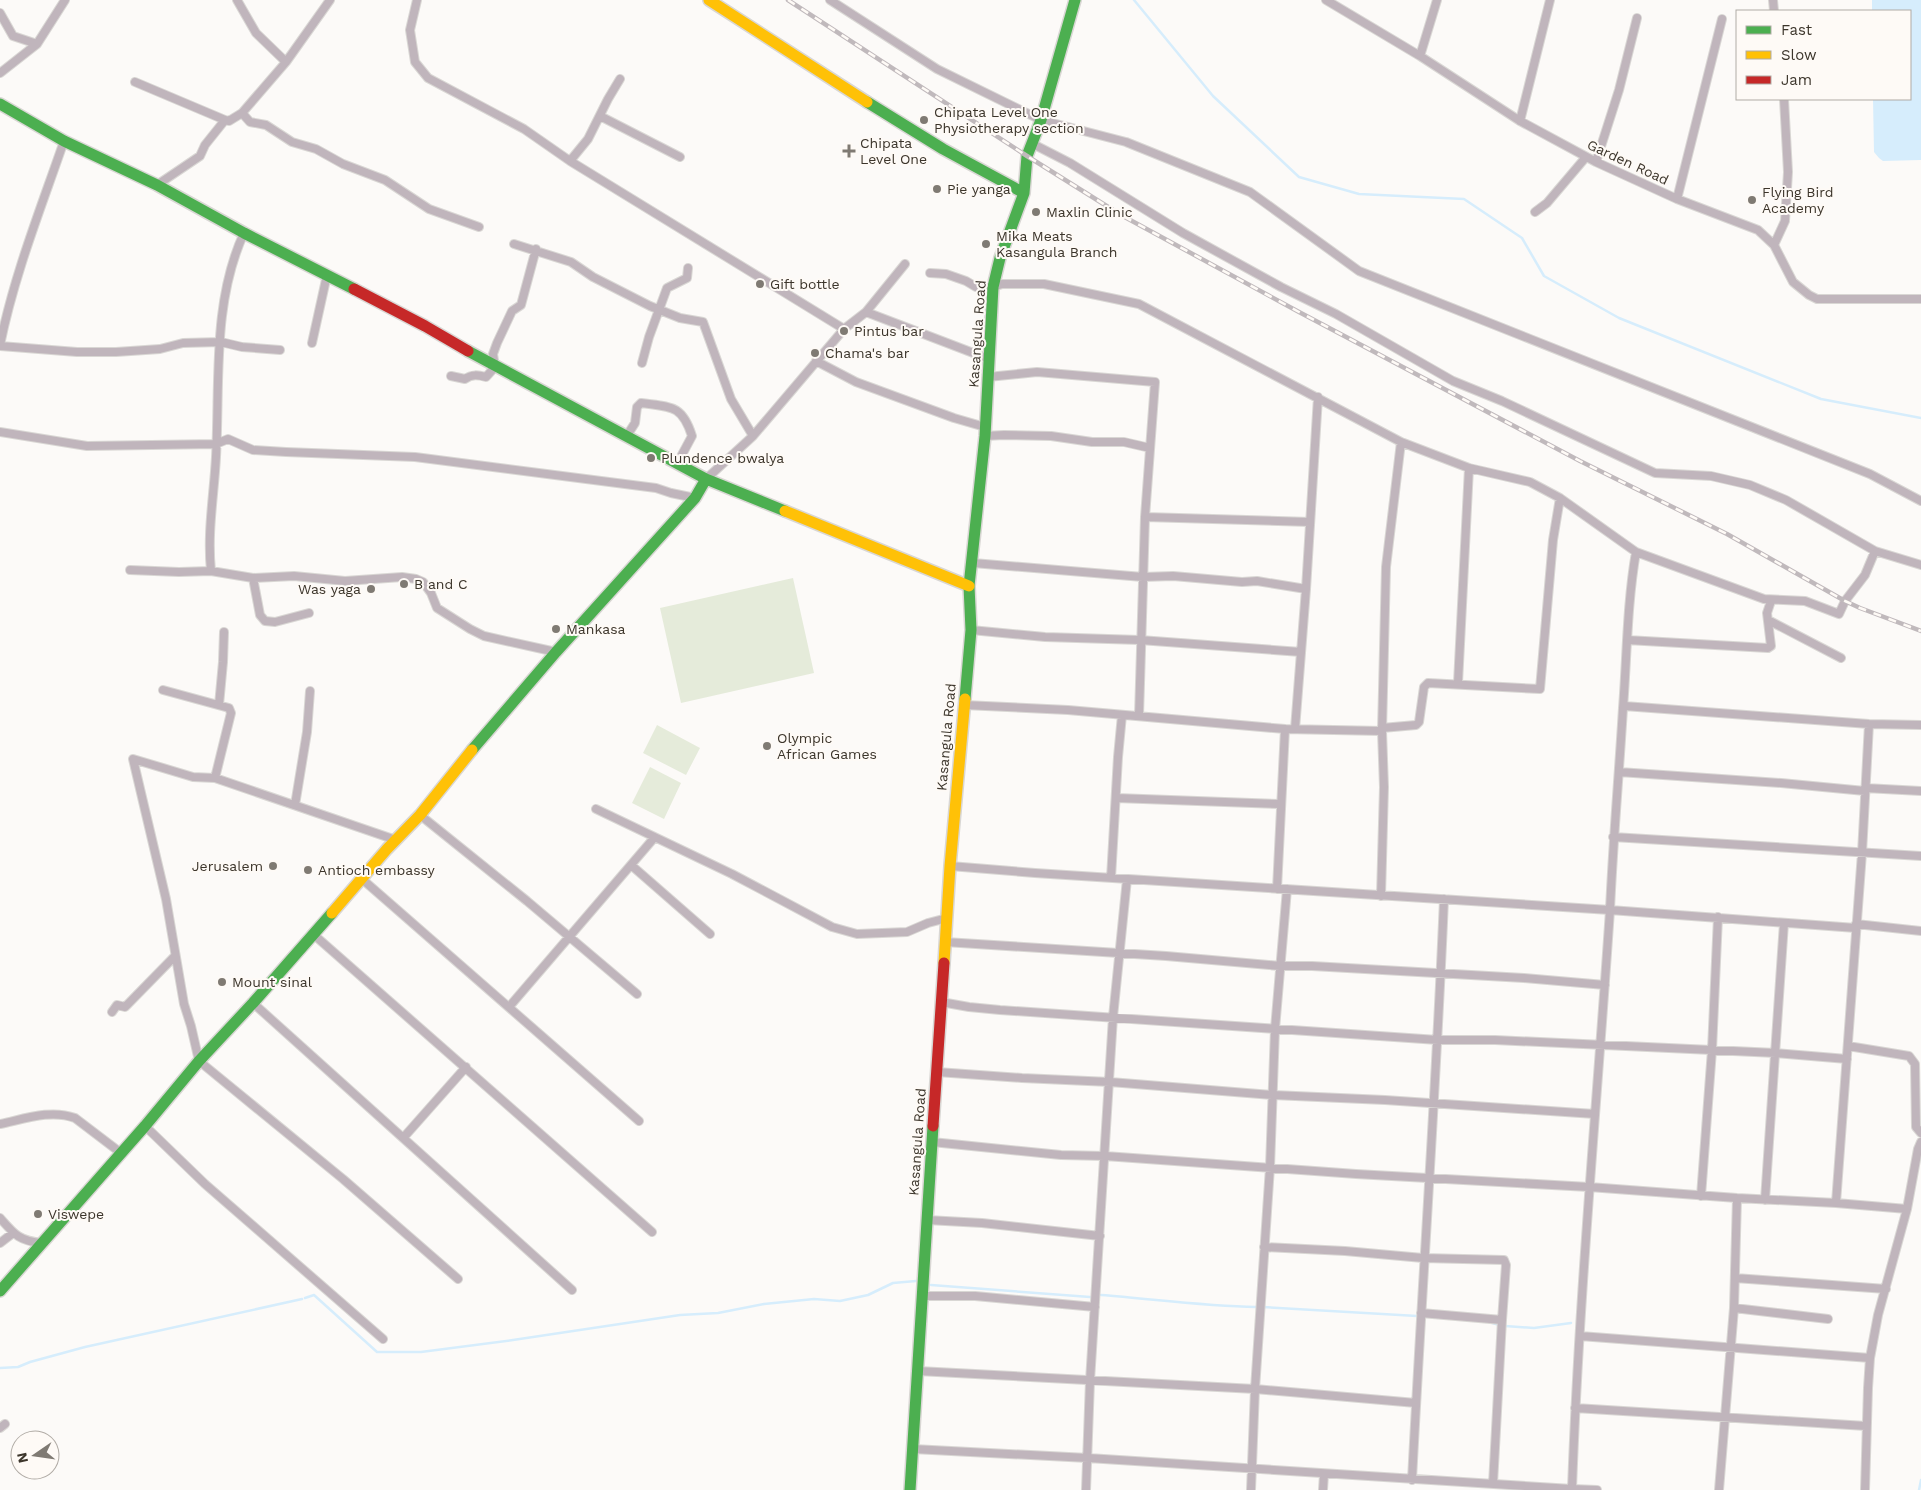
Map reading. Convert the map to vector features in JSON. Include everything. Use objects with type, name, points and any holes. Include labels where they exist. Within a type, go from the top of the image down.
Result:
[{"type":"street","points":[[0,73],[37,44],[64,0]]},
{"type":"street","points":[[237,0],[256,33],[286,62]]},
{"type":"street","points":[[135,82],[229,121],[242,113],[286,62],[330,0]]},
{"type":"street","points":[[417,0],[410,30],[415,62],[428,78],[524,130],[570,161],[844,329]]},
{"type":"street","points":[[709,0],[928,141],[981,172],[1024,194]]},
{"type":"street","points":[[830,0],[937,69],[1041,120],[1126,142],[1250,192],[1359,271],[1870,474],[1921,501]]},
{"type":"street","name":"Kasangula Road","points":[[910,1490],[950,866],[971,630],[969,586],[973,563],[985,432],[993,287],[1000,258],[1024,194],[1027,156],[1041,120],[1075,0]]},
{"type":"street","name":"Garden Road","points":[[1326,0],[1341,4],[1520,121],[1586,157],[1677,199],[1758,230],[1774,245],[1793,282],[1809,296],[1816,298],[1921,299]]},
{"type":"street","points":[[1420,56],[1437,0]]},
{"type":"street","points":[[1520,121],[1550,0]]},
{"type":"street","points":[[0,13],[13,36],[37,44]]},
{"type":"street","points":[[1596,162],[1619,90],[1637,18]]},
{"type":"street","points":[[1677,199],[1722,18]]},
{"type":"street","points":[[570,161],[588,139],[620,79]]},
{"type":"street","points":[[1774,245],[1785,221],[1788,172],[1784,100]]},
{"type":"street","points":[[0,104],[64,141],[157,185],[244,233],[425,326],[495,366],[706,479],[969,586]]},
{"type":"street","points":[[242,113],[250,122],[266,124],[292,142],[316,150],[343,164],[385,180],[429,209],[479,227]]},
{"type":"street","points":[[600,116],[680,157]]},
{"type":"street","points":[[157,185],[200,156],[205,144],[225,120]]},
{"type":"street","points":[[64,141],[31,236],[0,346],[77,352],[152,350],[183,343],[221,342],[242,347],[280,350]]},
{"type":"street","points":[[1033,144],[1070,163],[1183,233],[1281,287],[1336,314],[1453,381],[1502,401],[1655,473],[1711,476],[1750,485],[1786,500],[1875,551],[1921,565]]},
{"type":"street","points":[[1535,212],[1547,203],[1586,157]]},
{"type":"street","points":[[212,570],[209,550],[210,521],[221,342],[227,280],[244,233]]},
{"type":"street","points":[[514,244],[536,249],[571,262],[593,277],[650,306],[680,318],[703,322],[731,399],[753,436]]},
{"type":"street","points":[[451,376],[465,378],[478,375],[486,377],[495,366],[493,354],[512,311],[521,305],[536,249]]},
{"type":"street","points":[[0,1291],[200,1061],[420,815],[473,748],[556,652],[696,498],[706,479],[753,436],[844,329],[866,312],[905,264]]},
{"type":"street","points":[[642,363],[667,288],[687,278],[688,268]]},
{"type":"street","points":[[930,273],[946,274],[966,281],[976,287],[993,287],[1002,284],[1044,284],[1139,304],[1164,319],[1318,397],[1401,442],[1470,468],[1530,482],[1560,498],[1636,552],[1771,601],[1805,601],[1838,614],[1845,601],[1865,575],[1875,551]]},
{"type":"street","points":[[312,343],[327,275]]},
{"type":"street","points":[[866,312],[989,360]]},
{"type":"street","points":[[816,361],[856,382],[954,418],[985,432],[1004,435],[1050,436],[1092,442],[1124,442],[1150,448]]},
{"type":"street","points":[[988,377],[1036,372],[1154,382],[1145,517],[1138,716]]},
{"type":"street","points":[[1295,729],[1318,397]]},
{"type":"street","points":[[626,437],[635,423],[637,407],[641,403],[676,409],[681,413],[692,436],[677,464]]},
{"type":"street","points":[[0,432],[87,446],[216,444],[228,439],[253,450],[435,459],[656,488],[696,498]]},
{"type":"street","points":[[1381,896],[1384,787],[1382,729],[1386,567],[1401,442]]},
{"type":"street","points":[[1458,683],[1470,468]]},
{"type":"street","points":[[964,706],[1068,710],[1295,729],[1382,729],[1416,725],[1419,722],[1426,684],[1458,683],[1540,689],[1553,540],[1560,498]]},
{"type":"street","points":[[1145,517],[1310,522]]},
{"type":"street","points":[[1572,1489],[1575,1408],[1589,1187],[1605,985],[1613,837],[1624,706],[1628,615],[1636,552]]},
{"type":"street","points":[[973,563],[1143,577],[1173,576],[1242,582],[1257,581],[1306,589]]},
{"type":"street","points":[[130,570],[179,572],[212,570],[253,578],[294,576],[345,581],[416,579],[423,582],[431,593],[437,608],[484,636],[556,652]]},
{"type":"street","points":[[253,578],[260,615],[265,621],[275,622],[309,613]]},
{"type":"street","points":[[1628,640],[1762,649],[1772,646],[1767,613],[1771,601]]},
{"type":"street","points":[[1768,620],[1841,658]]},
{"type":"street","points":[[971,630],[1044,637],[1140,640],[1301,652]]},
{"type":"street","points":[[219,705],[224,632]]},
{"type":"street","points":[[163,690],[229,708],[230,713],[216,778]]},
{"type":"street","points":[[295,805],[307,732],[310,691]]},
{"type":"street","points":[[1624,706],[1869,724],[1921,725]]},
{"type":"street","points":[[1111,878],[1122,715]]},
{"type":"street","points":[[1836,1203],[1862,853],[1869,724]]},
{"type":"street","points":[[1277,889],[1285,728]]},
{"type":"street","points":[[396,840],[216,778],[193,777],[133,758],[166,899],[174,957],[184,1004],[200,1061],[343,1179],[458,1279]]},
{"type":"street","points":[[1619,772],[1865,789],[1921,791]]},
{"type":"street","points":[[1116,798],[1280,804]]},
{"type":"street","points":[[596,809],[732,874],[832,927],[857,934],[907,932],[928,923],[947,918]]},
{"type":"street","points":[[420,815],[527,901],[568,938],[637,994]]},
{"type":"street","points":[[1613,837],[1921,856]]},
{"type":"street","points":[[509,1007],[654,838]]},
{"type":"street","points":[[631,864],[710,934]]},
{"type":"street","points":[[950,866],[1921,931]]},
{"type":"street","points":[[362,879],[639,1121]]},
{"type":"street","points":[[1086,1490],[1090,1381],[1113,1017],[1127,879]]},
{"type":"street","points":[[1251,1490],[1255,1389],[1270,1168],[1275,1029],[1287,890]]},
{"type":"street","points":[[1412,1480],[1423,1258],[1438,1040],[1444,899]]},
{"type":"street","points":[[1701,1196],[1712,1050],[1718,917]]},
{"type":"street","points":[[1765,1200],[1784,923]]},
{"type":"street","points":[[313,934],[652,1232]]},
{"type":"street","points":[[945,942],[1120,952],[1280,966],[1441,973],[1605,985]]},
{"type":"street","points":[[112,1012],[118,1005],[124,1006],[129,1003],[174,957]]},
{"type":"street","points":[[941,1002],[976,1008],[1438,1040],[1495,1040],[1712,1050],[1847,1059]]},
{"type":"street","points":[[253,1003],[572,1290]]},
{"type":"street","points":[[1848,1046],[1909,1056],[1913,1059],[1915,1064],[1916,1127],[1921,1133]]},
{"type":"street","points":[[404,1137],[466,1067]]},
{"type":"street","points":[[937,1072],[1110,1082],[1273,1095],[1595,1114]]},
{"type":"street","points":[[0,1124],[54,1113],[67,1115],[75,1118],[121,1153]]},
{"type":"street","points":[[145,1126],[205,1184],[383,1339]]},
{"type":"street","points":[[932,1142],[1020,1152],[1589,1187],[1907,1209]]},
{"type":"street","points":[[1865,1490],[1870,1358],[1878,1315],[1907,1209],[1918,1149],[1921,1142]]},
{"type":"street","points":[[1719,1490],[1729,1348],[1734,1308],[1737,1198]]},
{"type":"street","points":[[0,1218],[13,1233],[24,1240],[42,1243]]},
{"type":"street","points":[[927,1220],[982,1223],[1100,1236]]},
{"type":"street","points":[[0,1243],[13,1233]]},
{"type":"street","points":[[1264,1247],[1345,1251],[1423,1258],[1504,1260],[1506,1265],[1493,1484]]},
{"type":"street","points":[[1735,1278],[1886,1288]]},
{"type":"street","points":[[922,1296],[975,1296],[1095,1307]]},
{"type":"street","points":[[1734,1308],[1828,1319]]},
{"type":"street","points":[[1421,1313],[1502,1320]]},
{"type":"street","points":[[1580,1336],[1870,1358]]},
{"type":"street","points":[[918,1372],[1255,1389],[1416,1402]]},
{"type":"street","points":[[1575,1408],[1866,1426]]},
{"type":"street","points":[[913,1449],[1597,1490]]},
{"type":"street","points":[[1323,1490],[1324,1474]]},
{"type":"green space","points":[[793,578],[814,673],[681,703],[660,608]]},
{"type":"green space","points":[[657,725],[700,748],[686,775],[643,753]]},
{"type":"green space","points":[[650,767],[681,783],[664,819],[632,803]]},
{"type":"water","points":[[1872,0],[1921,0],[1921,160],[1883,161],[1874,152],[1873,100],[1911,100],[1911,10],[1872,10]]},
{"type":"waterway","points":[[1134,0],[1213,96],[1299,177],[1359,194],[1464,199],[1522,238],[1544,276],[1619,318],[1821,399],[1921,418]]},
{"type":"waterway","points":[[305,1298],[314,1295],[377,1352],[421,1352],[680,1315],[718,1313],[764,1304],[814,1299],[840,1301],[868,1295],[893,1283],[916,1281]]},
{"type":"waterway","points":[[931,1285],[1090,1297]]},
{"type":"waterway","points":[[1101,1295],[1256,1307]]},
{"type":"waterway","points":[[0,1368],[18,1367],[85,1347],[302,1299]]},
{"type":"waterway","points":[[1263,1307],[1417,1316]]},
{"type":"waterway","points":[[1489,1322],[1499,1325]]},
{"type":"waterway","points":[[1505,1326],[1534,1328],[1571,1323]]},
{"type":"waterway","points":[[1919,1490],[1921,1480]]},
{"type":"railway","points":[[788,0],[1121,215],[1580,461],[1727,534],[1845,601],[1921,631]]},
{"type":"traffic: fast","points":[[965,699],[971,630],[969,586],[985,436],[993,287],[1000,258],[1024,193],[1027,156],[1041,120],[1075,0]]},
{"type":"traffic: fast","points":[[867,102],[943,149],[1024,193]]},
{"type":"traffic: fast","points":[[0,104],[64,141],[157,185],[244,233],[354,289]]},
{"type":"traffic: fast","points":[[468,351],[706,479],[785,511]]},
{"type":"traffic: fast","points":[[472,750],[556,652],[695,498],[706,479]]},
{"type":"traffic: fast","points":[[0,1291],[145,1126],[199,1061],[332,913]]},
{"type":"traffic: fast","points":[[910,1490],[933,1126]]},
{"type":"traffic: slow","points":[[709,0],[867,102]]},
{"type":"traffic: slow","points":[[785,511],[969,586]]},
{"type":"traffic: slow","points":[[944,963],[950,866],[965,699]]},
{"type":"traffic: slow","points":[[332,913],[387,849],[420,815],[472,750]]},
{"type":"traffic: jam","points":[[354,289],[468,351]]},
{"type":"traffic: jam","points":[[933,1126],[944,963]]},
{"type":"place","name":"Chipata Level One Physiotherapy section","points":[[924,120]]},
{"type":"place","name":"Chipata Level One","points":[[849,151]]},
{"type":"place","name":"Pie yanga","points":[[937,189]]},
{"type":"place","name":"Flying Bird Academy","points":[[1752,200]]},
{"type":"place","name":"Maxlin Clinic","points":[[1036,212]]},
{"type":"place","name":"Mika Meats Kasangula Branch","points":[[986,244]]},
{"type":"place","name":"Gift bottle","points":[[760,284]]},
{"type":"place","name":"Pintus bar","points":[[844,331]]},
{"type":"place","name":"Chama's bar","points":[[815,353]]},
{"type":"place","name":"Plundence bwalya","points":[[651,458]]},
{"type":"place","name":"B and C","points":[[404,584]]},
{"type":"place","name":"Was yaga","points":[[371,589]]},
{"type":"place","name":"Mankasa","points":[[556,629]]},
{"type":"place","name":"Olympic African Games","points":[[767,746]]},
{"type":"place","name":"Jerusalem","points":[[273,866]]},
{"type":"place","name":"Antioch embassy","points":[[308,870]]},
{"type":"place","name":"Mount sinal","points":[[222,982]]},
{"type":"place","name":"Viswepe","points":[[38,1214]]}]
